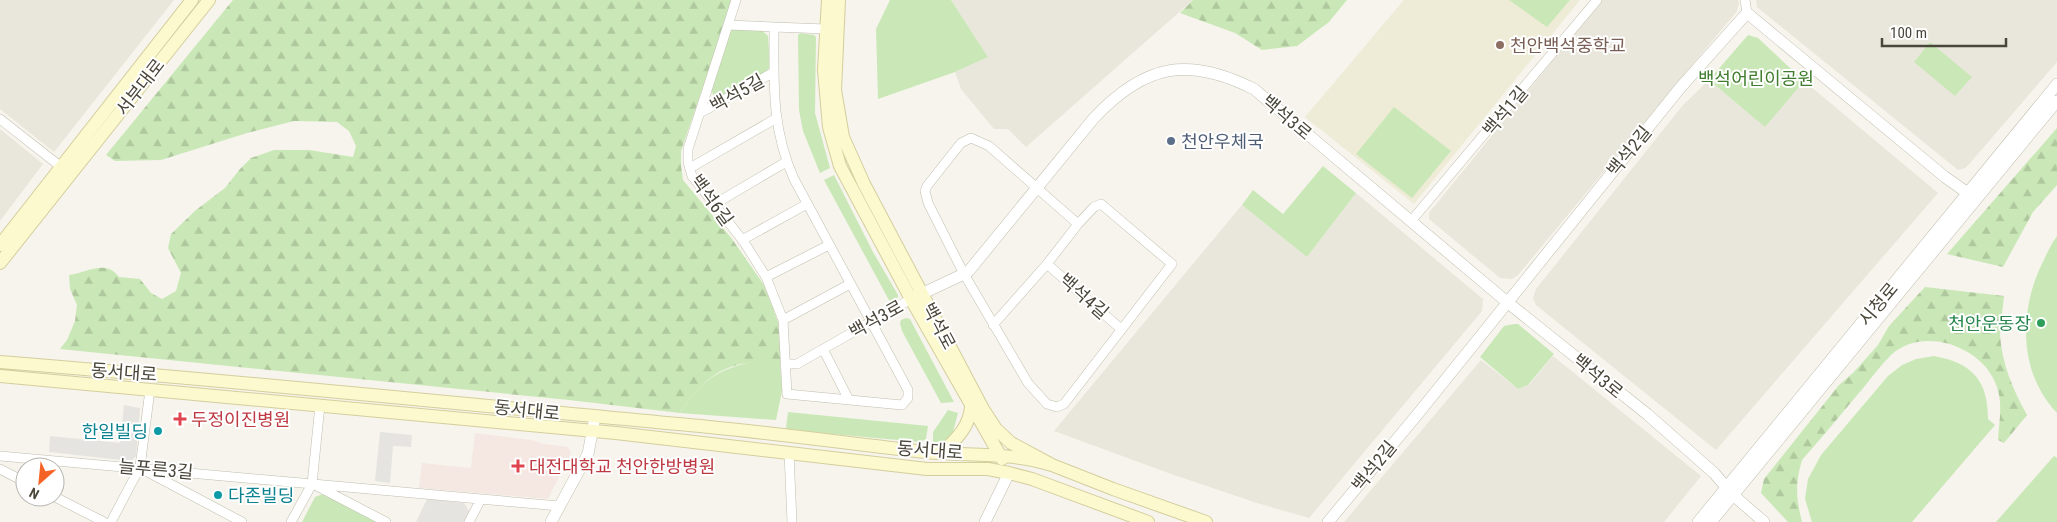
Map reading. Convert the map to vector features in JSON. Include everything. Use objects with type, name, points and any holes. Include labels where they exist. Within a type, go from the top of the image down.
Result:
[{"type":"main road","name":"서부대로","points":[[0,263],[192,0]]},
{"type":"main road","name":"서부대로","points":[[0,245],[66,171],[209,0]]},
{"type":"main road","name":"백석로","points":[[828,0],[824,70],[829,127],[840,166],[996,429],[1011,443],[1052,465],[1206,522]]},
{"type":"main road","name":"백석로","points":[[838,0],[835,90],[843,137],[850,157],[971,407],[1004,455],[1009,473]]},
{"type":"main road","name":"동서대로","points":[[0,362],[193,377],[757,432],[942,453],[1004,455],[1034,459],[1052,465]]},
{"type":"main road","name":"동서대로","points":[[0,376],[593,432],[927,469],[988,470],[1009,473]]},
{"type":"main road","points":[[942,453],[966,427],[970,418],[971,407]]},
{"type":"main road","points":[[996,429],[1004,455]]},
{"type":"main road","points":[[1009,473],[1148,522]]},
{"type":"street","name":"백석6길","points":[[736,0],[688,149],[690,168],[692,176],[742,240],[766,277],[783,320],[787,394]]},
{"type":"street","name":"백석1길","points":[[1412,220],[1597,0]]},
{"type":"street","points":[[1745,0],[1747,13],[1945,177],[1972,196]]},
{"type":"street","name":"백석2길","points":[[1328,522],[1680,88],[1747,13]]},
{"type":"street","points":[[729,25],[826,29]]},
{"type":"street","name":"백석5길","points":[[774,27],[775,119],[786,162],[908,390],[908,398],[902,405],[787,394]]},
{"type":"street","name":"백석3로","points":[[786,364],[797,364],[917,296],[968,272],[1110,101],[1129,86],[1151,76],[1167,71],[1198,70],[1224,75],[1254,89],[1412,220],[1507,302],[1647,414],[1714,473],[1764,522]]},
{"type":"street","name":"백석5길","points":[[700,113],[774,72]]},
{"type":"street","name":"시청로","points":[[1698,522],[1730,490],[1972,196],[2057,84]]},
{"type":"street","name":"시청로","points":[[1972,196],[2057,101]]},
{"type":"street","points":[[0,118],[66,171]]},
{"type":"street","points":[[690,168],[775,119]]},
{"type":"street","points":[[994,324],[1047,264],[1078,224],[1094,207],[1101,204],[1172,264],[1064,404],[1056,407],[1047,404],[1033,389],[994,324],[964,274],[928,203],[927,186],[962,143],[971,138],[989,146],[1078,224]]},
{"type":"street","points":[[713,205],[786,162]]},
{"type":"street","points":[[742,240],[807,204]]},
{"type":"street","points":[[766,277],[829,245]]},
{"type":"street","name":"백석4길","points":[[1047,264],[1121,329]]},
{"type":"street","points":[[783,320],[850,284]]},
{"type":"street","points":[[823,349],[849,400]]},
{"type":"street","points":[[112,522],[140,467],[150,390]]},
{"type":"street","points":[[291,522],[312,484],[320,405]]},
{"type":"street","points":[[551,522],[588,454],[595,417]]},
{"type":"street","points":[[789,453],[792,522]]},
{"type":"street","name":"늘푸른3길","points":[[0,456],[140,467],[559,506]]},
{"type":"street","points":[[140,467],[242,522]]},
{"type":"street","points":[[0,469],[15,477]]},
{"type":"street","points":[[985,522],[1009,473]]},
{"type":"street","name":"늘푸른3길","points":[[312,484],[386,522]]},
{"type":"street","name":"시청로","points":[[1711,522],[1730,490]]},
{"type":"street","points":[[469,522],[481,499]]},
{"type":"street","points":[[65,502],[104,522]]},
{"type":"shaded area","points":[[0,0],[174,0],[54,152],[0,109]]},
{"type":"shaded area","points":[[951,0],[1193,0],[1026,147],[1008,129],[994,129],[961,89],[955,72],[988,57]]},
{"type":"shaded area","points":[[1404,0],[1580,0],[1414,204],[1305,117]]},
{"type":"shaded area","points":[[1602,0],[1738,0],[1739,4],[1737,11],[1518,275],[1512,279],[1500,278],[1429,219],[1429,213]]},
{"type":"shaded area","points":[[1756,0],[2057,0],[2057,62],[1971,162],[1965,168],[1958,170],[1757,7]]},
{"type":"shaded area","points":[[1709,80],[1765,126],[1804,81],[1938,193],[1716,450],[1536,305],[1533,298],[1536,289],[1683,105]]},
{"type":"shaded area","points":[[0,129],[43,164],[0,221]]},
{"type":"shaded area","points":[[1356,193],[1483,299],[1482,311],[1309,518],[1174,475],[1054,431],[1242,205],[1307,257]]},
{"type":"shaded area","points":[[1553,356],[1701,476],[1664,522],[1344,522],[1481,360],[1518,389],[1529,385]]},
{"type":"shaded area","points":[[124,405],[140,408],[136,456],[131,461],[49,452],[50,436],[120,443]]},
{"type":"shaded area","points":[[380,432],[412,435],[411,447],[393,446],[390,483],[375,481]]},
{"type":"shaded area","name":"대전대학교 천안한방병원","points":[[475,433],[568,447],[571,453],[548,499],[419,488],[422,463],[471,468]]},
{"type":"shaded area","points":[[427,499],[464,503],[469,511],[464,522],[416,522]]},
{"type":"green space","points":[[233,0],[731,0],[724,26],[681,151],[681,166],[683,180],[732,239],[764,285],[780,327],[780,361],[747,363],[722,371],[701,387],[680,413],[569,400],[60,349],[67,340],[75,321],[77,305],[70,289],[69,275],[96,268],[108,269],[119,277],[140,279],[151,293],[162,299],[176,291],[181,273],[168,248],[171,234],[196,210],[225,188],[251,158],[274,150],[309,150],[353,157],[356,146],[349,131],[337,122],[294,121],[247,133],[161,160],[115,161],[106,155]]},
{"type":"green space","points":[[890,0],[951,0],[988,57],[955,72],[878,99],[876,29]]},
{"type":"green space","points":[[1193,0],[1347,0],[1329,22],[1297,46],[1262,50],[1235,33],[1180,13]]},
{"type":"green space","points":[[1509,0],[1570,0],[1547,27]]},
{"type":"green space","points":[[759,28],[768,36],[770,66],[767,72],[715,101],[711,88],[732,29]]},
{"type":"green space","points":[[800,33],[816,37],[815,113],[830,168],[820,173],[803,131],[799,110],[798,35]]},
{"type":"green space","name":"백석어린이공원","points":[[1748,35],[1758,38],[1804,81],[1765,127],[1709,80]]},
{"type":"green space","points":[[1930,42],[1972,77],[1955,96],[1914,62]]},
{"type":"green space","points":[[1394,107],[1451,151],[1412,198],[1356,154]]},
{"type":"green space","points":[[2057,128],[2057,185],[2033,212],[2003,267],[1947,254]]},
{"type":"green space","points":[[1323,166],[1356,193],[1307,257],[1242,205],[1253,190],[1283,214]]},
{"type":"green space","points":[[834,175],[873,252],[898,295],[898,298],[890,302],[824,180]]},
{"type":"green space","name":"천안운동장","points":[[2057,236],[2057,413],[2045,398],[2036,381],[2030,363],[2026,326],[2028,307],[2039,270]]},
{"type":"green space","points":[[1925,287],[2004,296],[2000,325],[2001,346],[2013,386],[2027,415],[2004,443],[1998,440],[1999,394],[1990,373],[1980,361],[1966,351],[1936,341],[1904,346],[1891,355],[1802,460],[1797,491],[1802,522],[1788,522],[1761,493],[1764,479],[1839,385],[1853,373],[1878,345],[1889,326]]},
{"type":"green space","points":[[910,319],[954,402],[941,403],[902,331],[900,323],[901,320]]},
{"type":"green space","points":[[1518,324],[1554,354],[1528,385],[1518,389],[1480,357],[1504,326]]},
{"type":"green space","points":[[1934,356],[1958,363],[1975,376],[1985,394],[1988,419],[1995,425],[1912,522],[1812,522],[1805,499],[1808,479],[1821,455],[1888,376],[1902,365],[1916,359]]},
{"type":"green space","points":[[755,361],[780,361],[782,391],[776,420],[680,413],[688,401],[711,378],[730,368]]},
{"type":"green space","points":[[948,410],[958,413],[952,436],[944,443],[933,442],[933,432]]},
{"type":"green space","points":[[788,412],[928,426],[926,439],[920,442],[788,430],[786,428]]},
{"type":"green space","points":[[2054,456],[2057,458],[2057,522],[1996,522]]},
{"type":"green space","points":[[323,494],[377,522],[302,522],[315,497]]},
{"type":"place","name":"천안백석중학교","points":[[1500,45]]},
{"type":"place","name":"천안우체국","points":[[1171,141]]},
{"type":"place","name":"천안운동장","points":[[2041,323]]},
{"type":"place","name":"두정이진병원","points":[[180,419]]},
{"type":"place","name":"한일빌딩","points":[[158,431]]},
{"type":"place","name":"대전대학교 천안한방병원","points":[[518,466]]},
{"type":"place","name":"다존빌딩","points":[[218,495]]}]
